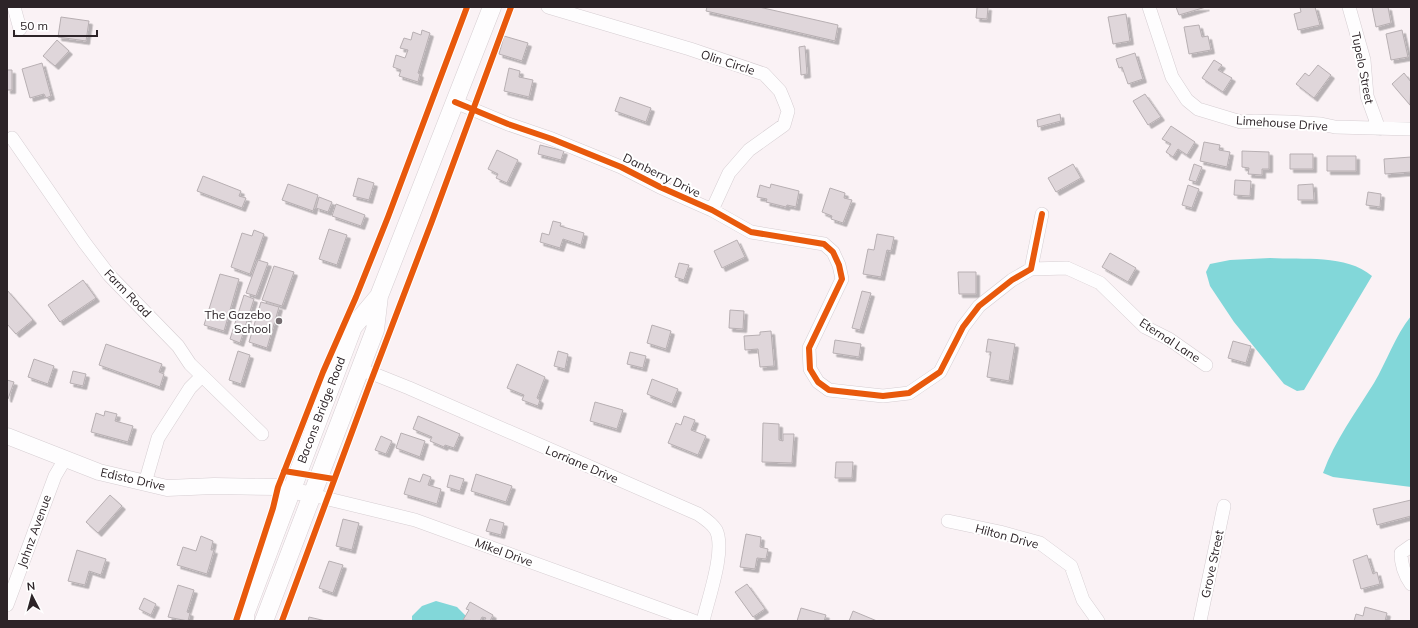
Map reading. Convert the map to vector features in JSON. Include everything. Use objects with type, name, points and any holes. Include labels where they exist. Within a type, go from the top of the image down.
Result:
[{"type":"main road","name":"Bacons Bridge Road","points":[[264,621],[358,370],[375,330],[379,296],[492,7]]},
{"type":"main road","name":"Bacons Bridge Road","points":[[245,621],[245,614],[353,327],[379,296]]},
{"type":"street","points":[[14,7],[20,29]]},
{"type":"street","name":"Olin Circle","points":[[548,7],[690,49],[764,74],[780,91],[788,112],[784,125],[748,150],[729,173],[712,210]]},
{"type":"street","name":"Limehouse Drive","points":[[1149,7],[1172,77],[1187,100],[1198,108],[1241,122],[1255,121],[1308,123],[1335,127],[1411,129]]},
{"type":"street","name":"Tupelo Street","points":[[1349,7],[1364,60],[1367,96],[1379,129]]},
{"type":"street","name":"Danberry Drive","points":[[455,102],[508,124],[588,152],[712,210],[750,232],[824,244],[833,252],[839,265],[842,279],[809,348],[810,368],[818,382],[829,390],[883,396],[909,393],[940,372],[963,327],[979,306],[1012,280],[1031,269]]},
{"type":"street","name":"Farm Road","points":[[12,138],[84,242],[109,275],[178,346],[190,364],[262,434]]},
{"type":"street","points":[[1031,269],[1042,214]]},
{"type":"street","name":"Eternal Lane","points":[[1031,269],[1067,268],[1100,283],[1145,327],[1169,339],[1206,365]]},
{"type":"street","name":"Lorriane Drive","points":[[358,370],[374,374],[409,388],[698,514],[716,531],[719,545],[717,561],[703,621]]},
{"type":"street","points":[[145,483],[158,438],[190,388],[202,376]]},
{"type":"street","name":"Edisto Drive","points":[[7,436],[99,472],[167,488],[214,486],[278,487],[312,495]]},
{"type":"street","name":"Jahnz Avenue","points":[[7,605],[55,476],[66,459]]},
{"type":"street","name":"Mikel Drive","points":[[312,495],[416,520],[694,621]]},
{"type":"street","name":"Grove Street","points":[[1200,621],[1224,506]]},
{"type":"street","name":"Hilton Drive","points":[[948,521],[1000,532],[1040,543],[1071,566],[1083,600],[1098,621]]},
{"type":"street","points":[[1411,546],[1401,553],[1401,563],[1405,575],[1411,584]]},
{"type":"water","points":[[1270,258],[1337,261],[1362,269],[1372,276],[1304,390],[1297,391],[1284,384],[1234,322],[1210,286],[1206,272],[1210,264],[1230,260]]},
{"type":"water","points":[[1411,316],[1411,487],[1333,477],[1323,473],[1340,438],[1379,375],[1400,332]]},
{"type":"water","points":[[436,601],[457,607],[471,621],[412,621],[412,616],[422,606]]},
{"type":"building","points":[[707,7],[759,7],[838,25],[835,41],[706,11]]},
{"type":"building","points":[[977,7],[988,7],[987,19],[976,18]]},
{"type":"building","points":[[1176,7],[1206,7],[1179,15]]},
{"type":"building","points":[[1300,7],[1315,7],[1320,25],[1298,30],[1294,14],[1301,12]]},
{"type":"building","points":[[1372,7],[1388,7],[1391,23],[1376,27]]},
{"type":"building","points":[[1126,14],[1130,41],[1113,44],[1108,17]]},
{"type":"building","points":[[61,17],[89,21],[86,41],[58,37]]},
{"type":"building","points":[[1199,25],[1202,37],[1208,36],[1211,50],[1189,54],[1184,27]]},
{"type":"building","points":[[422,30],[430,33],[418,73],[420,74],[418,82],[399,76],[401,70],[393,67],[396,55],[405,58],[408,50],[400,48],[404,38],[411,40],[413,32],[421,35]]},
{"type":"building","points":[[1402,30],[1408,57],[1391,60],[1386,34]]},
{"type":"building","points":[[504,36],[528,43],[522,61],[499,54]]},
{"type":"building","points":[[57,40],[69,51],[55,66],[43,56]]},
{"type":"building","points":[[805,46],[807,74],[801,75],[799,47]]},
{"type":"building","points":[[1135,53],[1143,79],[1128,84],[1122,67],[1119,68],[1116,59]]},
{"type":"building","points":[[1214,60],[1222,65],[1218,70],[1232,78],[1223,92],[1202,78]]},
{"type":"building","points":[[42,63],[51,96],[46,98],[44,94],[30,98],[22,69]]},
{"type":"building","points":[[1318,65],[1331,75],[1314,98],[1296,84],[1305,73],[1309,76]]},
{"type":"building","points":[[509,68],[520,71],[519,77],[533,80],[529,97],[504,91]]},
{"type":"building","points":[[7,70],[12,70],[12,90],[7,90]]},
{"type":"building","points":[[1404,73],[1411,82],[1410,105],[1392,84]]},
{"type":"building","points":[[1145,94],[1161,117],[1148,125],[1133,101]]},
{"type":"building","points":[[620,97],[651,108],[646,122],[615,111]]},
{"type":"building","points":[[1060,114],[1061,121],[1038,127],[1037,120]]},
{"type":"building","points":[[1171,126],[1195,142],[1187,155],[1178,149],[1173,157],[1166,152],[1171,144],[1162,139]]},
{"type":"building","points":[[1204,142],[1220,145],[1219,150],[1230,152],[1227,167],[1200,161]]},
{"type":"building","points":[[540,145],[564,151],[561,160],[538,154]]},
{"type":"building","points":[[497,150],[518,160],[507,183],[496,178],[498,174],[488,169]]},
{"type":"building","points":[[1242,151],[1269,152],[1269,169],[1262,169],[1262,175],[1248,174],[1249,168],[1242,167]]},
{"type":"building","points":[[1290,154],[1313,154],[1313,169],[1290,169]]},
{"type":"building","points":[[1327,156],[1356,156],[1356,171],[1327,171]]},
{"type":"building","points":[[1411,157],[1411,172],[1385,174],[1384,159]]},
{"type":"building","points":[[1073,164],[1081,178],[1056,192],[1048,178]]},
{"type":"building","points":[[1194,164],[1202,167],[1196,182],[1189,180]]},
{"type":"building","points":[[203,176],[241,191],[239,196],[246,198],[242,208],[197,191]]},
{"type":"building","points":[[358,178],[374,183],[369,200],[353,196]]},
{"type":"building","points":[[1235,180],[1251,181],[1250,196],[1234,195]]},
{"type":"building","points":[[288,184],[318,195],[313,211],[282,200]]},
{"type":"building","points":[[771,184],[799,191],[796,207],[787,205],[786,207],[766,202],[767,199],[757,197],[760,185],[770,188]]},
{"type":"building","points":[[1313,184],[1314,200],[1298,200],[1298,185]]},
{"type":"building","points":[[1188,185],[1199,189],[1192,208],[1182,205]]},
{"type":"building","points":[[830,188],[845,193],[844,198],[852,200],[843,223],[831,219],[832,216],[822,212]]},
{"type":"building","points":[[1368,192],[1381,194],[1380,207],[1366,205]]},
{"type":"building","points":[[319,197],[332,202],[328,212],[316,208]]},
{"type":"building","points":[[336,204],[365,215],[361,226],[332,216]]},
{"type":"building","points":[[553,221],[561,223],[560,226],[584,233],[581,245],[563,239],[560,248],[540,242],[542,233],[549,235]]},
{"type":"building","points":[[329,229],[347,235],[337,265],[319,259]]},
{"type":"building","points":[[254,230],[264,234],[250,274],[231,267],[242,233],[252,236]]},
{"type":"building","points":[[877,234],[894,237],[891,251],[887,250],[881,277],[863,274],[868,249],[874,250]]},
{"type":"building","points":[[737,240],[745,257],[722,268],[714,251]]},
{"type":"building","points":[[1110,253],[1136,268],[1128,282],[1102,267]]},
{"type":"building","points":[[258,260],[268,263],[256,296],[246,293]]},
{"type":"building","points":[[679,263],[689,265],[684,280],[675,277]]},
{"type":"building","points":[[274,266],[294,272],[282,306],[262,300]]},
{"type":"building","points":[[958,272],[976,272],[976,294],[959,294]]},
{"type":"building","points":[[220,274],[239,279],[224,331],[204,325]]},
{"type":"building","points":[[83,280],[96,298],[60,322],[48,305]]},
{"type":"building","points":[[7,290],[33,320],[16,334],[7,324]]},
{"type":"building","points":[[862,291],[871,293],[860,330],[852,328]]},
{"type":"building","points":[[244,295],[254,299],[240,343],[230,339]]},
{"type":"building","points":[[261,302],[279,307],[267,348],[249,342]]},
{"type":"building","points":[[730,310],[744,311],[743,329],[729,328]]},
{"type":"building","points":[[652,325],[671,331],[666,349],[647,343]]},
{"type":"building","points":[[771,331],[774,366],[760,367],[758,349],[745,350],[744,336],[760,335],[760,332]]},
{"type":"building","points":[[988,339],[1015,344],[1009,381],[987,377],[991,352],[986,352]]},
{"type":"building","points":[[835,340],[861,344],[859,357],[833,353]]},
{"type":"building","points":[[1233,341],[1251,346],[1246,363],[1228,358]]},
{"type":"building","points":[[106,344],[162,364],[159,372],[164,374],[160,387],[99,365]]},
{"type":"building","points":[[238,351],[250,355],[241,384],[229,380]]},
{"type":"building","points":[[558,351],[568,354],[565,369],[554,366]]},
{"type":"building","points":[[630,352],[646,356],[643,368],[627,364]]},
{"type":"building","points":[[34,359],[54,366],[48,384],[28,377]]},
{"type":"building","points":[[517,364],[545,377],[537,398],[540,400],[538,406],[522,400],[524,395],[507,388]]},
{"type":"building","points":[[73,371],[86,374],[83,386],[70,383]]},
{"type":"building","points":[[652,379],[678,389],[672,404],[647,394]]},
{"type":"building","points":[[7,380],[14,382],[8,399],[7,398]]},
{"type":"building","points":[[595,402],[623,410],[617,429],[590,421]]},
{"type":"building","points":[[105,411],[117,414],[115,421],[133,426],[128,442],[91,432],[96,413],[104,416]]},
{"type":"building","points":[[418,416],[460,434],[454,448],[445,445],[444,447],[430,441],[432,437],[413,429]]},
{"type":"building","points":[[684,416],[695,420],[691,430],[706,436],[698,455],[668,443],[676,423],[681,425]]},
{"type":"building","points":[[763,423],[779,424],[779,440],[783,441],[783,434],[794,434],[792,463],[762,462]]},
{"type":"building","points":[[401,433],[425,441],[420,457],[396,448]]},
{"type":"building","points":[[381,436],[392,441],[386,454],[375,450]]},
{"type":"building","points":[[836,462],[853,462],[852,478],[835,478]]},
{"type":"building","points":[[423,474],[431,477],[428,485],[441,489],[437,504],[404,494],[409,478],[420,482]]},
{"type":"building","points":[[476,474],[512,486],[506,502],[471,491]]},
{"type":"building","points":[[450,475],[464,479],[460,491],[447,487]]},
{"type":"building","points":[[110,495],[122,506],[98,533],[86,522]]},
{"type":"building","points":[[1411,500],[1411,516],[1377,525],[1373,509]]},
{"type":"building","points":[[343,519],[359,523],[352,550],[336,546]]},
{"type":"building","points":[[490,519],[504,523],[501,535],[486,531]]},
{"type":"building","points":[[746,534],[761,537],[760,547],[768,549],[766,559],[757,558],[755,569],[740,567]]},
{"type":"building","points":[[201,536],[213,541],[211,550],[214,550],[207,574],[177,565],[183,547],[196,551]]},
{"type":"building","points":[[77,550],[106,559],[101,575],[89,571],[85,585],[68,581]]},
{"type":"building","points":[[1367,555],[1373,574],[1377,572],[1380,584],[1361,589],[1353,560]]},
{"type":"building","points":[[329,561],[343,565],[333,593],[319,588]]},
{"type":"building","points":[[747,584],[765,609],[753,617],[735,592]]},
{"type":"building","points":[[178,585],[194,590],[187,612],[190,613],[188,621],[168,617]]},
{"type":"building","points":[[144,598],[156,604],[151,615],[139,609]]},
{"type":"building","points":[[470,602],[493,615],[490,621],[484,621],[486,618],[482,617],[480,621],[463,620],[469,610],[466,609]]},
{"type":"building","points":[[1365,607],[1387,613],[1385,621],[1354,621],[1356,614],[1363,616]]},
{"type":"building","points":[[801,608],[826,615],[824,621],[797,621]]},
{"type":"building","points":[[853,611],[877,621],[849,621]]},
{"type":"building","points":[[309,617],[326,621],[308,621]]},
{"type":"cycle path","points":[[236,621],[273,508],[278,487],[323,372],[356,297],[388,217],[467,7]]},
{"type":"cycle path","points":[[282,621],[511,7]]},
{"type":"cycle path","points":[[455,102],[621,167],[660,187],[712,210],[751,232],[824,244],[833,252],[839,265],[842,279],[809,348],[810,369],[818,382],[829,390],[883,396],[909,393],[940,372],[963,327],[979,306],[1012,280],[1031,269],[1042,214]]},
{"type":"cycle path","points":[[284,471],[334,479]]},
{"type":"place","name":"The Gazebo School","points":[[279,321]]}]
